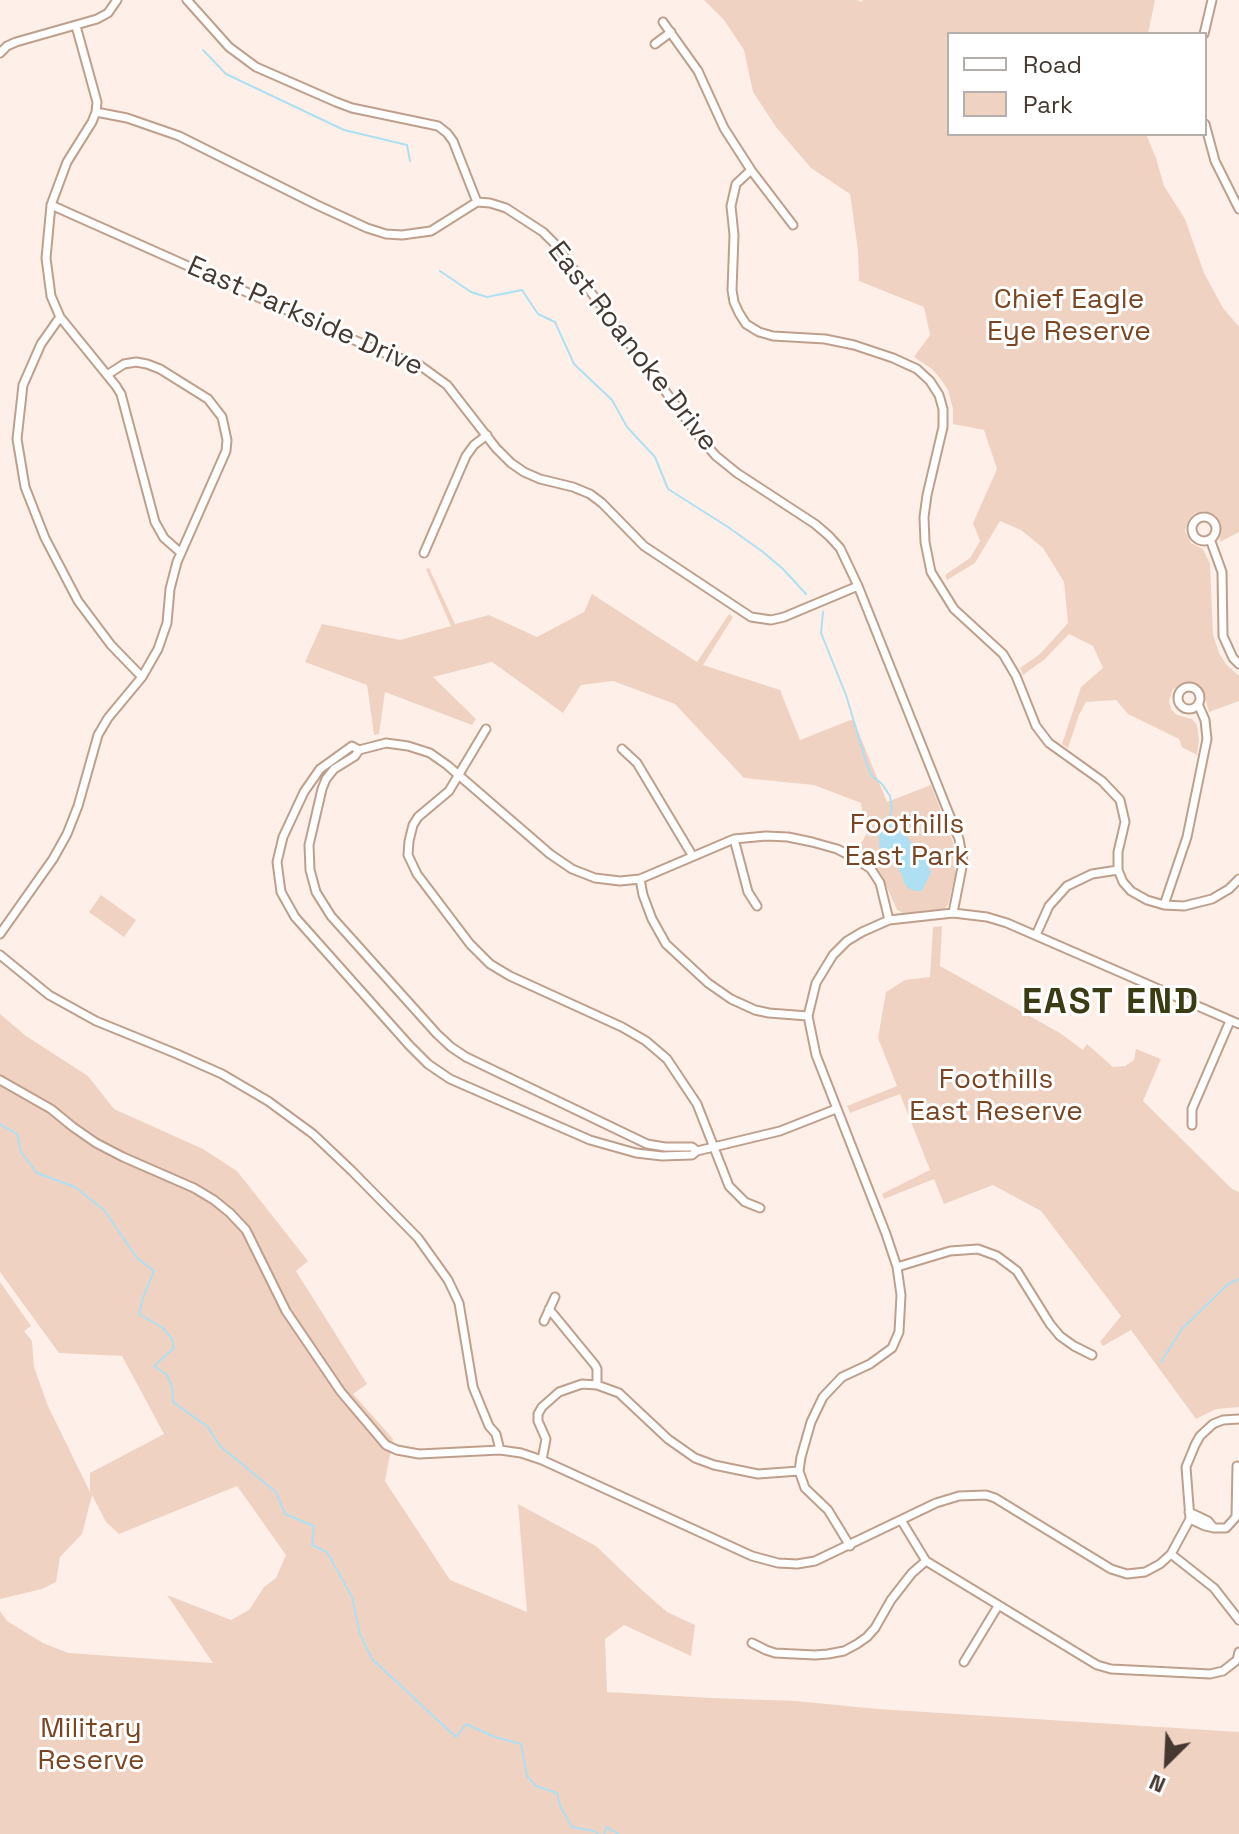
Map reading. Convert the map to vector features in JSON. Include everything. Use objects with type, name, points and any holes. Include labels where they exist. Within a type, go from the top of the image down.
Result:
[{"type":"street","points":[[0,53],[16,42],[97,19],[108,13],[117,0]]},
{"type":"street","points":[[96,112],[127,118],[179,136],[317,205],[386,234],[431,231],[477,202],[453,141],[438,126],[344,105],[256,67],[229,47],[187,0]]},
{"type":"street","points":[[1204,32],[1212,0]]},
{"type":"street","points":[[663,22],[704,80],[724,128],[793,225]]},
{"type":"street","points":[[76,26],[97,102],[92,122],[67,162],[51,205],[46,258],[51,296],[60,317],[116,386],[124,403],[155,522],[164,538],[181,553]]},
{"type":"street","points":[[655,44],[671,32]]},
{"type":"street","points":[[1207,131],[1215,161],[1239,209]]},
{"type":"street","points":[[751,170],[736,184],[731,206],[734,235],[732,290],[739,313],[746,324],[759,332],[854,345],[917,369],[930,381],[943,409],[943,427],[924,517],[931,572],[954,609],[1003,654],[1016,676],[1036,726],[1049,743],[1102,781],[1120,800],[1125,822],[1118,852],[1118,870],[1123,882],[1147,900],[1184,906],[1203,903],[1221,894],[1239,879]]},
{"type":"street","name":"East Roanoke Drive","points":[[477,202],[506,208],[543,232],[716,456],[815,524],[840,548],[959,839],[963,862],[953,913]]},
{"type":"street","name":"East Parkside Drive","points":[[51,205],[381,352],[418,364],[447,385],[511,463],[540,479],[590,494],[644,546],[751,617],[771,620],[784,617],[858,586]]},
{"type":"street","points":[[60,317],[41,344],[23,385],[17,439],[25,487],[45,538],[78,601],[111,645],[142,677]]},
{"type":"street","points":[[0,934],[67,834],[98,735],[151,664],[163,636],[173,576],[181,553],[224,461],[227,440],[222,417],[208,399],[147,364],[124,364],[107,375]]},
{"type":"street","points":[[424,553],[466,456],[487,435]]},
{"type":"street","points":[[1210,539],[1222,572],[1223,636],[1239,664]]},
{"type":"street","points":[[1164,905],[1187,837],[1207,739],[1205,720],[1198,704]]},
{"type":"street","points":[[486,729],[449,791],[413,825],[408,855],[417,874],[470,944],[490,964],[622,1027],[646,1041],[667,1059],[697,1104],[729,1186],[745,1202],[760,1208]]},
{"type":"street","points":[[697,1151],[692,1147],[647,1144],[466,1057],[437,1034],[331,916],[316,892],[310,870],[309,845],[326,779],[334,769],[359,750],[386,743],[430,753],[550,854],[572,869],[595,878],[620,881],[640,879],[734,839],[766,836],[812,842],[837,849],[871,869],[880,883],[889,920]]},
{"type":"street","points":[[359,750],[352,746],[311,779],[283,837],[277,862],[281,892],[295,917],[428,1064],[450,1079],[590,1140],[662,1156],[692,1155],[697,1151],[780,1131],[836,1109]]},
{"type":"street","points":[[622,749],[637,763],[692,855]]},
{"type":"street","points":[[734,839],[748,892],[757,906]]},
{"type":"street","points":[[1036,935],[1049,906],[1067,886],[1092,874],[1118,870]]},
{"type":"street","points":[[640,879],[652,919],[666,944],[708,983],[731,999],[755,1010],[808,1016]]},
{"type":"street","points":[[850,1546],[828,1510],[805,1488],[799,1471],[801,1457],[811,1422],[823,1397],[842,1377],[870,1364],[892,1348],[899,1332],[901,1295],[897,1267],[886,1234],[816,1055],[808,1016],[816,983],[833,955],[854,937],[889,920],[953,913],[987,917],[1036,935],[1239,1024]]},
{"type":"street","points":[[0,955],[49,995],[96,1021],[211,1069],[268,1101],[313,1134],[352,1171],[418,1238],[448,1280],[459,1303],[473,1387],[489,1426],[496,1434],[500,1450]]},
{"type":"street","points":[[1192,1125],[1192,1109],[1230,1021]]},
{"type":"street","points":[[0,1080],[51,1109],[96,1143],[194,1188],[230,1213],[246,1230],[286,1311],[341,1392],[386,1445],[419,1454],[500,1450],[521,1453],[752,1556],[778,1563],[815,1561],[936,1503],[959,1496],[986,1495],[1111,1569],[1127,1574],[1145,1572],[1171,1554],[1189,1516],[1186,1467],[1189,1454],[1200,1436],[1213,1424],[1239,1419]]},
{"type":"street","points":[[897,1267],[950,1251],[978,1249],[997,1256],[1017,1271],[1060,1336],[1092,1355]]},
{"type":"street","points":[[544,1321],[555,1297]]},
{"type":"street","points":[[549,1309],[595,1365],[597,1385]]},
{"type":"street","points":[[542,1460],[546,1439],[538,1414],[559,1392],[582,1384],[597,1385],[619,1393],[668,1439],[695,1458],[758,1474],[799,1471]]},
{"type":"street","points":[[1189,1516],[1214,1528],[1226,1528],[1232,1523],[1236,1517],[1237,1466]]},
{"type":"street","points":[[901,1520],[926,1561],[1097,1665],[1111,1669],[1210,1674],[1223,1671],[1238,1658]]},
{"type":"street","points":[[1171,1554],[1214,1588],[1239,1620]]},
{"type":"street","points":[[752,1643],[775,1653],[815,1655],[844,1651],[867,1637],[912,1573],[926,1561]]},
{"type":"street","points":[[964,1662],[998,1606]]},
{"type":"green space","name":"Chief Eagle Eye Reserve","points":[[704,0],[1155,0],[1148,32],[947,32],[947,136],[1147,136],[1164,186],[1185,219],[1204,273],[1223,308],[1239,327],[1239,532],[1220,542],[1218,519],[1212,513],[1203,511],[1189,519],[1185,531],[1191,543],[1203,549],[1210,564],[1213,634],[1219,653],[1239,676],[1239,701],[1209,712],[1203,691],[1197,685],[1184,683],[1173,689],[1169,701],[1171,709],[1177,715],[1192,719],[1197,725],[1197,755],[1182,747],[1179,739],[1128,714],[1116,700],[1086,702],[1068,748],[1062,744],[1081,687],[1103,668],[1093,646],[1069,634],[1045,659],[1023,675],[1020,668],[1040,654],[1068,623],[1064,582],[1043,548],[1021,530],[1000,521],[975,563],[947,580],[945,575],[970,558],[980,541],[973,523],[997,469],[984,430],[953,424],[948,390],[932,369],[914,357],[930,335],[924,307],[859,281],[850,194],[811,168],[776,127],[753,92],[744,50],[724,20]]},
{"type":"green space","name":"Foothills East Park","points":[[429,568],[455,624],[489,615],[537,637],[584,612],[592,594],[697,662],[729,614],[733,617],[703,665],[780,690],[800,740],[853,719],[887,802],[931,785],[956,850],[955,876],[948,905],[944,909],[903,913],[897,910],[881,874],[856,852],[866,835],[861,803],[814,785],[744,778],[675,704],[613,681],[581,685],[563,713],[492,662],[433,677],[476,719],[472,725],[385,692],[379,734],[374,735],[367,685],[305,662],[322,624],[400,640],[451,626],[426,569]]},
{"type":"green space","points":[[101,895],[136,920],[124,937],[89,912]]},
{"type":"green space","name":"Foothills East Reserve","points":[[942,926],[940,966],[1060,1033],[1083,1050],[1087,1044],[1113,1067],[1125,1066],[1134,1060],[1136,1049],[1161,1059],[1143,1101],[1232,1189],[1239,1192],[1239,1407],[1216,1409],[1196,1419],[1131,1330],[1103,1346],[1100,1342],[1121,1316],[1041,1211],[993,1185],[944,1204],[934,1179],[884,1199],[882,1194],[930,1170],[900,1094],[850,1113],[847,1106],[897,1086],[878,1038],[886,992],[905,980],[930,977],[933,927]]},
{"type":"green space","name":"Military Reserve","points":[[0,1014],[26,1036],[88,1076],[114,1109],[203,1149],[237,1171],[308,1261],[296,1271],[367,1384],[353,1394],[393,1439],[385,1481],[450,1580],[527,1612],[518,1504],[596,1546],[667,1612],[695,1625],[691,1656],[624,1625],[605,1639],[607,1692],[796,1701],[1239,1732],[1239,1834],[0,1834],[0,1611],[7,1621],[43,1643],[68,1653],[213,1663],[167,1595],[231,1620],[249,1610],[264,1587],[276,1578],[286,1555],[237,1486],[119,1534],[106,1522],[92,1495],[82,1534],[60,1557],[56,1582],[42,1589],[0,1599],[0,1282],[31,1326],[24,1331],[32,1341],[34,1367],[48,1406],[90,1492],[90,1473],[164,1434],[122,1356],[59,1353],[0,1272]]},
{"type":"water","points":[[890,816],[926,861],[931,872],[922,891],[908,888],[896,865],[885,858],[879,846],[879,824]]},
{"type":"waterway","points":[[203,50],[226,74],[344,130],[407,145],[410,161]]},
{"type":"waterway","points":[[440,271],[471,292],[487,297],[522,290],[538,314],[555,322],[574,364],[612,400],[627,427],[655,457],[668,489],[763,552],[806,594]]},
{"type":"waterway","points":[[823,612],[821,633],[846,695],[867,765],[872,776],[890,796],[890,816]]},
{"type":"waterway","points":[[0,1124],[17,1134],[21,1152],[37,1173],[75,1187],[104,1210],[137,1258],[154,1271],[139,1314],[163,1328],[172,1339],[174,1348],[154,1366],[167,1375],[173,1402],[208,1427],[220,1446],[276,1492],[285,1514],[314,1526],[312,1545],[327,1552],[352,1597],[360,1634],[372,1659],[456,1737],[466,1724],[521,1744],[527,1776],[536,1786],[557,1793],[560,1806],[572,1827],[598,1834]]},
{"type":"waterway","points":[[1161,1362],[1182,1329],[1228,1284],[1239,1279]]},
{"type":"waterway","points":[[604,1834],[607,1827],[618,1834]]},
{"type":"district","name":"EAST END","points":[[1111,1003]]}]
